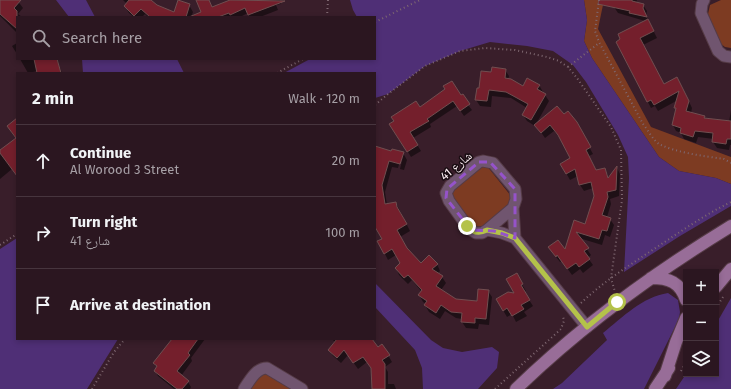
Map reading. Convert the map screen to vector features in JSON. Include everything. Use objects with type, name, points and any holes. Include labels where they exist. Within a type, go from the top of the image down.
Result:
[{"type":"street","points":[[704,0],[701,13],[718,51],[724,56],[731,57]]},
{"type":"street","name":"شارع 41","points":[[479,162],[490,162],[493,163],[515,189],[516,199],[513,208],[515,238],[502,233],[487,230],[476,233],[467,226],[446,198],[446,193],[450,186],[479,162]]},
{"type":"street","points":[[487,230],[513,208]]},
{"type":"street","points":[[516,389],[559,350],[617,302],[731,226]]},
{"type":"street","points":[[515,238],[587,327]]},
{"type":"street","points":[[719,283],[731,269]]},
{"type":"street","points":[[651,278],[663,278],[675,283],[683,292]]},
{"type":"street","points":[[665,376],[683,325]]},
{"type":"street","points":[[655,389],[665,376],[685,341]]},
{"type":"street","points":[[244,389],[257,371],[267,368],[302,389]]},
{"type":"path","points":[[327,16],[328,0]]},
{"type":"path","points":[[376,22],[420,0]]},
{"type":"path","points":[[599,0],[595,31],[599,42],[643,124],[658,143],[675,150],[724,160],[731,163]]},
{"type":"path","points":[[568,67],[599,42]]},
{"type":"path","points":[[376,104],[425,66],[460,51],[485,48],[514,50],[547,57],[559,61],[568,67],[578,78],[611,127],[621,150],[622,200],[611,278],[617,302]]},
{"type":"path","points":[[279,72],[301,60]]},
{"type":"path","points":[[495,389],[561,329],[564,322],[560,308],[567,302],[574,297],[581,303],[611,278],[686,228],[731,202]]},
{"type":"path","points":[[0,245],[16,235]]},
{"type":"path","points":[[92,389],[114,352],[124,340]]},
{"type":"highlighted area","points":[[479,162],[490,162],[515,189],[515,238],[494,231],[471,230],[446,198],[447,189]]},
{"type":"shaded area","points":[[56,0],[86,0],[94,16],[68,16]]},
{"type":"shaded area","points":[[350,0],[584,0],[587,20],[584,41],[592,58],[659,157],[679,171],[716,178],[731,184],[731,206],[680,236],[624,272],[629,178],[628,157],[618,135],[586,82],[573,65],[553,51],[527,46],[490,42],[460,51],[425,66],[388,94],[376,98],[376,72],[286,72],[308,60],[376,60],[376,16],[356,16]]},
{"type":"shaded area","points":[[584,0],[604,0],[598,29],[651,127],[731,157],[731,184],[716,178],[679,171],[659,157],[592,58],[584,41],[587,20]]},
{"type":"shaded area","points":[[721,0],[731,0],[731,48],[725,47],[721,44],[708,14],[710,5]]},
{"type":"shaded area","points":[[82,60],[178,60],[184,72],[83,72]]},
{"type":"shaded area","points":[[487,166],[511,196],[508,206],[484,226],[475,227],[452,200],[451,191],[478,167]]},
{"type":"shaded area","points":[[16,239],[16,340],[117,340],[87,389],[0,389],[0,249]]},
{"type":"shaded area","points":[[376,284],[431,340],[443,348],[462,352],[492,347],[499,352],[497,368],[478,389],[423,389],[422,368],[415,350],[376,308]]},
{"type":"shaded area","points":[[668,293],[678,300],[680,312],[679,319],[644,389],[553,389],[562,383],[607,340],[603,333],[641,303],[659,295]]},
{"type":"shaded area","points":[[731,298],[731,389],[676,389],[684,377],[719,377],[719,319]]},
{"type":"shaded area","points":[[265,372],[293,389],[250,389],[261,374]]},
{"type":"building","points":[[0,0],[21,0],[14,8],[17,11],[16,28],[0,14]]},
{"type":"building","points":[[129,0],[151,0],[157,5],[174,12],[178,0],[190,4],[186,16],[149,16],[141,9],[134,16],[124,6]]},
{"type":"building","points":[[196,0],[209,0],[212,7],[230,0],[285,1],[248,15],[245,8],[230,15],[229,13],[221,16],[191,16],[201,12]]},
{"type":"building","points":[[599,0],[632,0],[644,4],[643,8],[647,17],[629,13],[630,11],[598,4]]},
{"type":"building","points":[[648,19],[654,31],[640,38],[664,84],[677,77],[689,101],[686,111],[705,116],[704,118],[731,121],[731,139],[727,139],[726,144],[712,142],[713,133],[695,131],[693,137],[680,133],[681,128],[672,125],[676,108],[674,108],[679,91],[654,105],[651,100],[647,102],[616,42],[620,39],[618,34]]},
{"type":"building","points":[[34,60],[57,60],[61,72],[37,72]]},
{"type":"building","points":[[492,67],[506,69],[505,78],[511,79],[523,86],[527,78],[540,85],[537,89],[546,94],[531,120],[522,115],[528,104],[506,92],[489,90],[487,101],[475,100],[477,88],[479,88],[481,71],[491,72]]},
{"type":"building","points":[[452,81],[461,95],[463,94],[470,104],[460,111],[453,101],[427,119],[429,121],[410,132],[418,145],[407,152],[389,124],[394,121],[391,117],[416,101],[420,107],[445,89],[443,86]]},
{"type":"building","points":[[557,106],[564,114],[568,111],[577,122],[591,147],[586,150],[596,170],[605,168],[608,178],[617,166],[616,190],[607,192],[608,197],[602,215],[611,218],[607,231],[602,230],[599,239],[576,232],[589,248],[584,251],[590,259],[579,267],[576,263],[567,269],[557,255],[556,257],[548,247],[558,240],[565,249],[574,220],[585,224],[594,196],[591,182],[579,185],[575,169],[566,174],[560,164],[570,158],[558,135],[550,125],[541,133],[534,125]]},
{"type":"building","points":[[16,119],[16,138],[7,126]]},
{"type":"building","points":[[16,138],[16,175],[0,153],[0,150]]},
{"type":"building","points":[[376,146],[391,151],[392,149],[404,152],[400,164],[389,161],[382,185],[385,204],[396,202],[397,207],[407,224],[397,230],[407,248],[421,263],[429,255],[438,264],[432,269],[443,276],[436,286],[456,299],[477,301],[478,289],[489,290],[486,319],[475,318],[475,323],[461,322],[462,313],[451,312],[441,305],[436,313],[424,305],[427,301],[418,295],[422,290],[408,275],[404,278],[395,268],[400,263],[392,249],[384,254],[377,241],[382,239],[376,229]]},
{"type":"building","points":[[517,273],[523,284],[521,285],[530,300],[521,305],[524,309],[512,316],[507,308],[503,311],[496,299],[508,292],[514,293],[506,279]]},
{"type":"building","points":[[171,340],[197,340],[188,353],[190,355],[177,371],[189,381],[182,389],[177,389],[154,371],[157,366],[153,363]]},
{"type":"building","points":[[336,340],[373,340],[378,347],[382,344],[390,355],[382,360],[385,364],[385,389],[372,389],[371,368],[363,357],[353,363],[344,350],[337,358],[328,350]]},
{"type":"route","points":[[467,226],[476,233],[487,230],[509,235],[515,238],[587,327],[617,302]]}]
